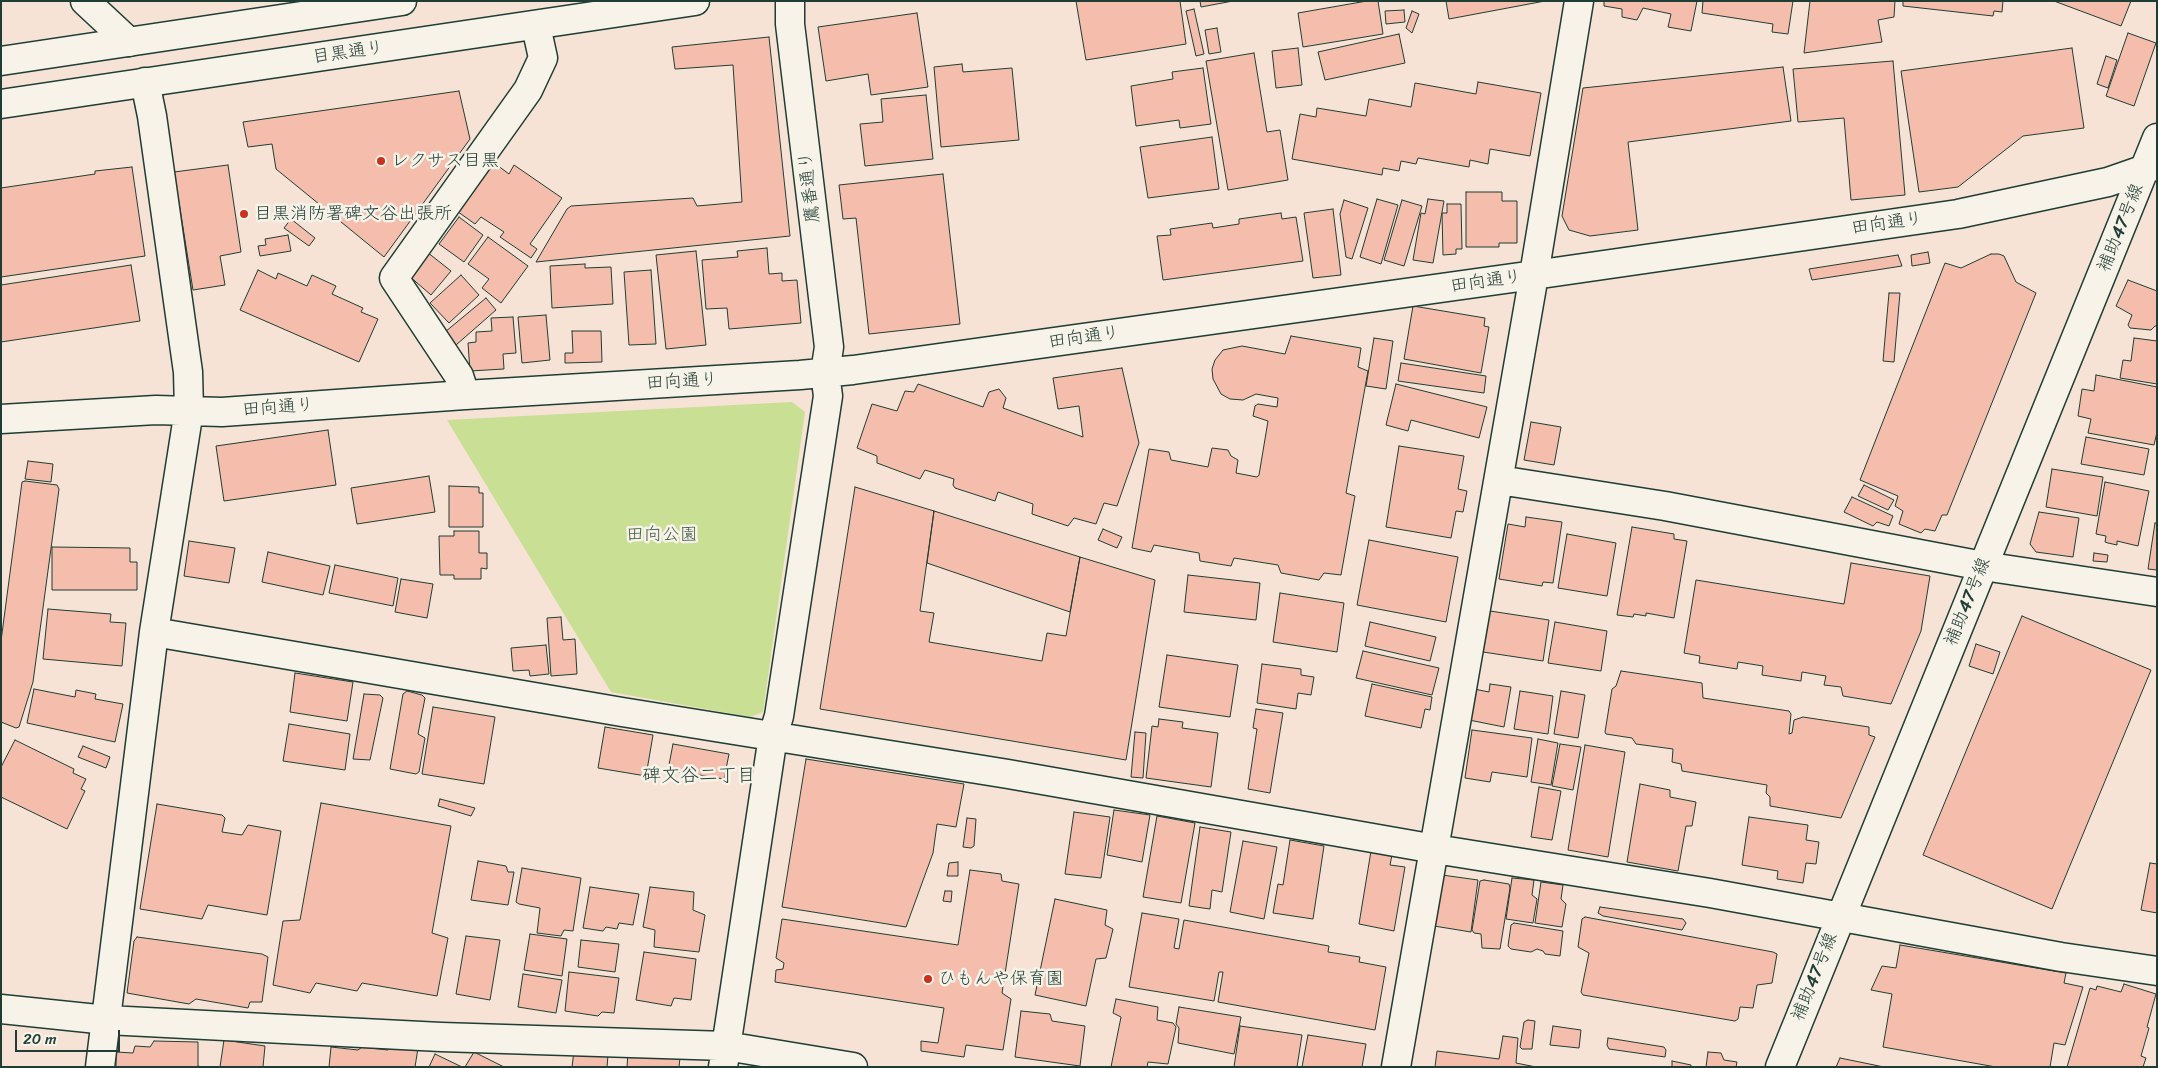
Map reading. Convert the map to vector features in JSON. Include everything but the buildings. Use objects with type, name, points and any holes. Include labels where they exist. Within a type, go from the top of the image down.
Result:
[{"type":"street","points":[[85,1],[129,42]]},
{"type":"street","points":[[1,60],[402,1]]},
{"type":"street","name":"目黒通り","points":[[1,104],[695,1]]},
{"type":"street","name":"鷹番通り","points":[[725,1056],[773,736],[779,716],[828,396],[825,372],[829,347],[790,24],[790,1]]},
{"type":"street","points":[[1396,1067],[1436,848],[1579,1]]},
{"type":"street","points":[[465,395],[459,376],[394,278],[528,90],[543,58],[536,26]]},
{"type":"street","points":[[100,1067],[154,632],[189,410],[188,372],[152,116],[145,82]]},
{"type":"street","name":"補助47号線","points":[[1780,1067],[1839,916],[1982,566],[2151,167],[2157,138]]},
{"type":"street","name":"田向通り","points":[[1,418],[189,410],[222,412],[825,372],[1534,276],[1958,214],[2108,182],[2151,167]]},
{"type":"street","points":[[1499,480],[1665,506],[1982,566],[2157,592]]},
{"type":"street","points":[[154,632],[773,736],[1018,775],[1436,848],[1710,892],[2061,957],[2157,971]]},
{"type":"street","points":[[1,1009],[107,1020],[441,1036],[853,1067]]},
{"type":"green space","name":"田向公園","points":[[792,402],[805,412],[763,712],[750,717],[611,692],[447,420]]},
{"type":"place","name":"レクサス目黒","points":[[381,161]]},
{"type":"place","name":"目黒消防署碑文谷出張所","points":[[244,214]]},
{"type":"place","name":"ひもんや保育園","points":[[928,979]]},
{"type":"district","name":"碑文谷二丁目","points":[[699,776]]}]
